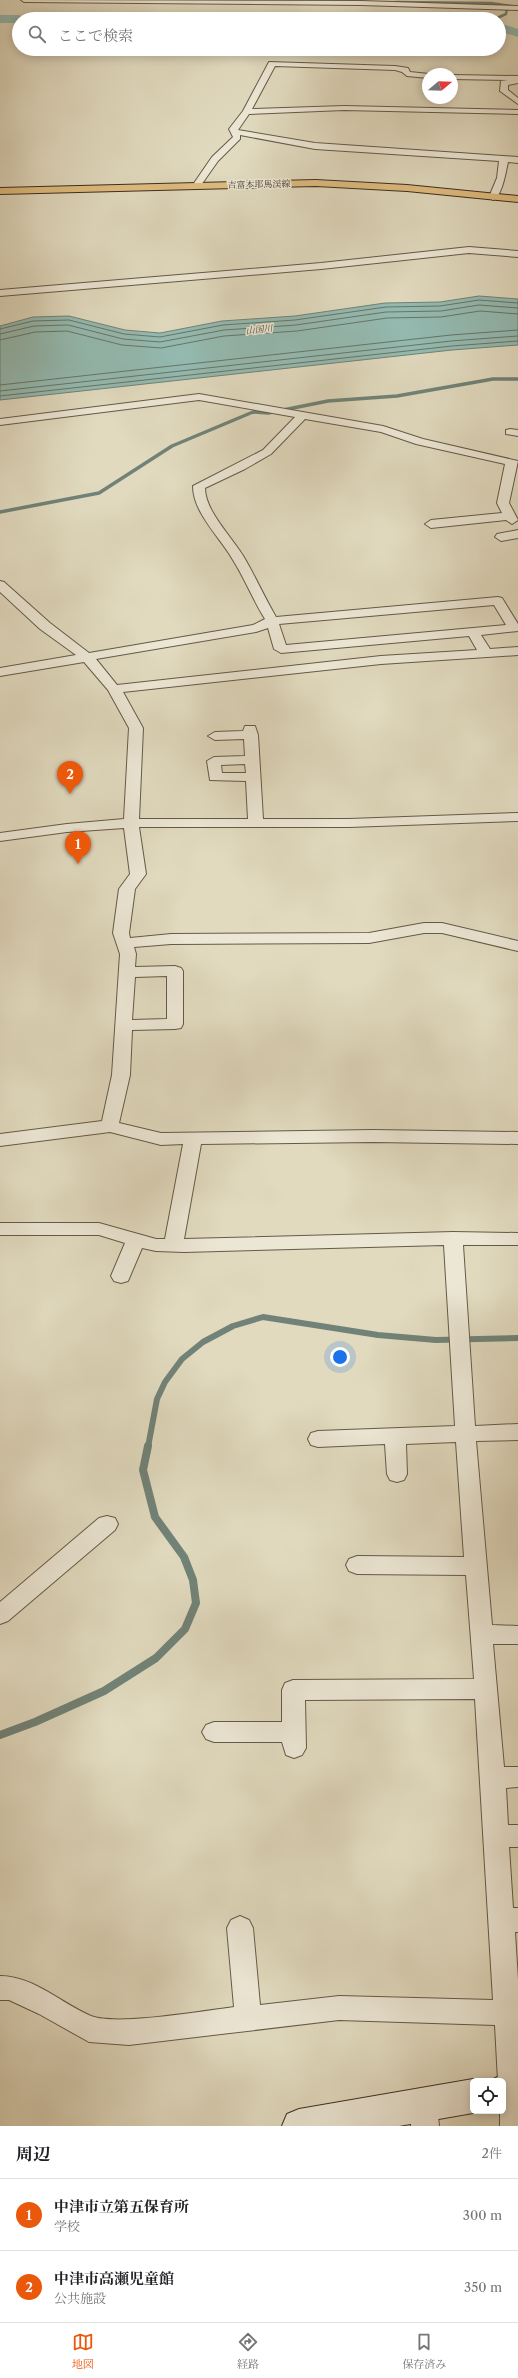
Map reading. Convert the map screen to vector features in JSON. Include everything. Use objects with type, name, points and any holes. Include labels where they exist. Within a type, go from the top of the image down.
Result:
[{"type":"main road","name":"吉富本耶馬渓線","points":[[0,191],[274,183],[352,184],[518,199]]},
{"type":"main road","points":[[299,2126],[424,2115],[470,2097]]},
{"type":"street","points":[[24,0],[361,2],[518,8]]},
{"type":"street","points":[[79,11],[84,0]]},
{"type":"street","points":[[196,186],[215,159],[237,137],[233,129],[247,112],[272,64],[396,68],[405,70],[407,74],[422,75]]},
{"type":"street","points":[[458,77],[518,78]]},
{"type":"street","points":[[518,81],[504,83],[504,91],[518,102]]},
{"type":"street","points":[[247,112],[344,108],[518,112]]},
{"type":"street","points":[[235,132],[315,146],[518,160]]},
{"type":"street","points":[[493,197],[501,178],[504,159]]},
{"type":"street","points":[[0,293],[321,266],[469,250],[518,254]]},
{"type":"street","points":[[0,422],[100,408],[199,397],[383,429],[420,442],[514,463],[503,503],[511,518],[431,524]]},
{"type":"street","points":[[0,672],[256,628],[272,621],[498,600],[514,628],[281,649],[272,621],[240,558],[222,535],[199,496],[199,486],[241,467],[267,452],[303,415]]},
{"type":"street","points":[[501,537],[518,534]]},
{"type":"street","points":[[0,585],[45,626],[88,658],[114,689],[136,728],[131,823],[138,874],[127,888],[121,934],[128,954],[122,1075],[110,1126]]},
{"type":"street","points":[[473,632],[486,653]]},
{"type":"street","points":[[377,640],[381,660]]},
{"type":"street","points":[[114,689],[381,660],[518,651]]},
{"type":"street","points":[[215,736],[250,732],[256,823]]},
{"type":"street","points":[[252,760],[214,761],[214,778],[254,777]]},
{"type":"street","points":[[0,837],[67,828],[131,823],[349,823],[518,817]]},
{"type":"street","points":[[124,943],[171,939],[369,938],[424,928],[442,928],[518,946]]},
{"type":"street","points":[[124,1025],[175,1024],[175,971],[127,972]]},
{"type":"street","points":[[0,1140],[110,1126],[161,1139],[373,1136],[518,1138]]},
{"type":"street","points":[[174,1246],[193,1138]]},
{"type":"street","points":[[0,1230],[99,1229],[156,1245],[174,1246],[453,1238],[518,1239]]},
{"type":"street","points":[[453,1238],[465,1434],[483,1634],[493,1778],[508,1836],[513,2013],[511,2090],[514,2126]]},
{"type":"street","points":[[121,1276],[136,1239]]},
{"type":"street","points":[[318,1439],[518,1432]]},
{"type":"street","points":[[395,1436],[397,1474]]},
{"type":"street","points":[[0,1615],[107,1524]]},
{"type":"street","points":[[357,1565],[476,1566]]},
{"type":"street","points":[[483,1634],[518,1635]]},
{"type":"street","points":[[214,1732],[294,1740],[293,1690],[487,1690]]},
{"type":"street","points":[[493,1778],[518,1777]]},
{"type":"street","points":[[240,1928],[248,2018]]},
{"type":"street","points":[[0,1988],[10,1988],[48,2005],[89,2029],[128,2032],[339,2008],[513,2013]]},
{"type":"water","name":"山国川","points":[[479,296],[518,299],[518,345],[452,350],[0,400],[0,326],[33,317],[69,316],[125,330],[160,333],[222,321],[295,316],[385,303],[440,302]]},
{"type":"waterway","points":[[396,2],[491,3],[518,7]]},
{"type":"waterway","points":[[506,14],[507,9],[514,8]]},
{"type":"waterway","points":[[0,19],[12,19]]},
{"type":"waterway","points":[[506,29],[518,33]]},
{"type":"waterway","points":[[0,512],[99,493],[172,446],[253,412],[268,413],[328,401],[397,396],[493,379],[518,379]]},
{"type":"waterway","points":[[148,1447],[157,1399],[165,1382],[182,1359],[203,1342],[233,1326],[263,1317],[378,1335],[436,1340],[518,1338]]},
{"type":"waterway","points":[[0,1735],[35,1722],[104,1691],[156,1658],[185,1629],[196,1603],[193,1580],[184,1557],[155,1517],[143,1470],[148,1446]]},
{"type":"place","name":"中津市高瀬児童館","points":[[70,794]]},
{"type":"place","name":"中津市立第五保育所","points":[[78,864]]}]
